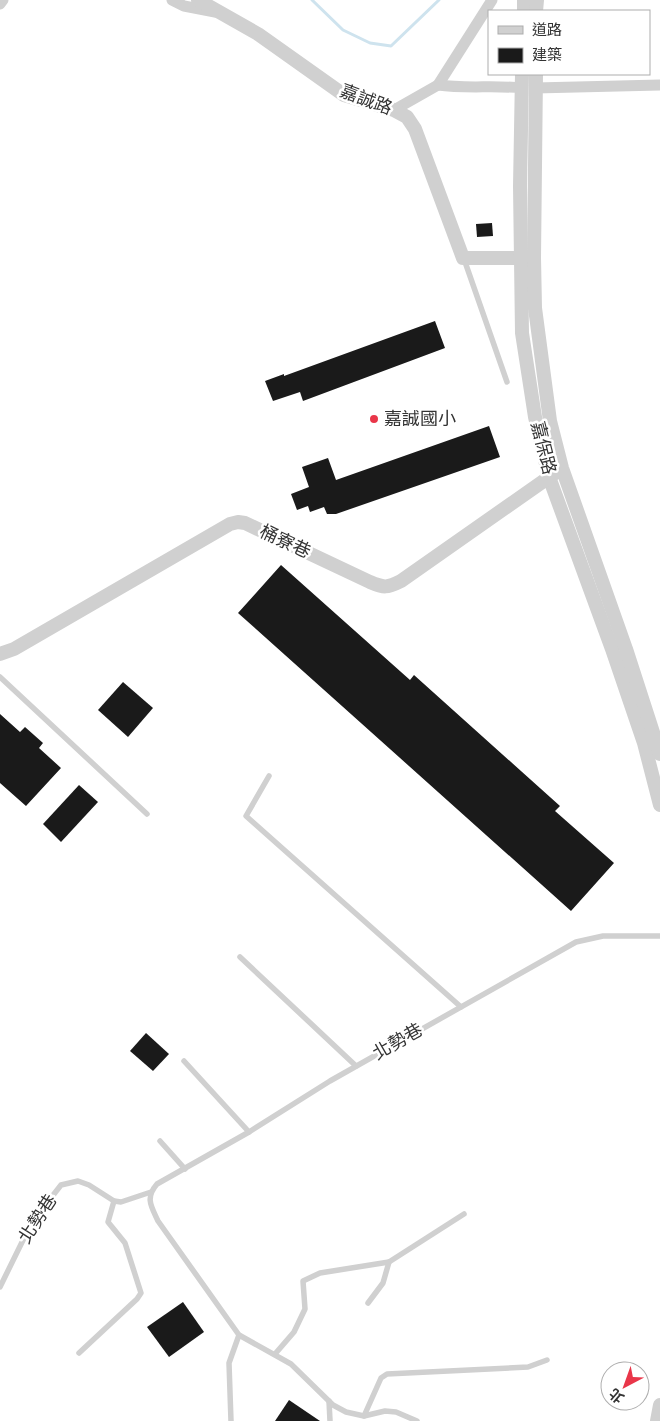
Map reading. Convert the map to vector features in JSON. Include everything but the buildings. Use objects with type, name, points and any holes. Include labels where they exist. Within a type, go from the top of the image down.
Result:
[{"type":"street","points":[[0,4],[2,0]]},
{"type":"street","points":[[172,0],[184,6],[220,13]]},
{"type":"street","name":"嘉誠路","points":[[198,0],[258,34],[344,95],[394,110],[407,117],[415,129],[463,258]]},
{"type":"street","points":[[394,110],[438,85],[492,0]]},
{"type":"street","name":"嘉保路","points":[[522,75],[529,88]]},
{"type":"street","name":"嘉保路","points":[[536,75],[529,88],[527,258],[522,334],[535,417],[549,477],[612,648],[660,754]]},
{"type":"street","points":[[438,85],[468,88],[660,85]]},
{"type":"street","points":[[463,258],[527,258]]},
{"type":"street","name":"嘉保路","points":[[527,258],[550,421],[562,468],[653,740],[660,805]]},
{"type":"street","name":"桶寮巷","points":[[0,654],[14,649],[230,524],[238,522],[245,523],[375,584],[389,587],[401,581],[562,468]]},
{"type":"street","points":[[658,1421],[660,1405]]},
{"type":"lane","name":"嘉誠路","points":[[463,258],[507,382]]},
{"type":"lane","points":[[0,676],[147,814]]},
{"type":"lane","points":[[269,776],[246,816],[461,1007]]},
{"type":"lane","name":"北勢巷","points":[[0,1287],[31,1225],[61,1185],[78,1181],[89,1185],[114,1201],[121,1202],[151,1192],[157,1184],[249,1132],[356,1066],[576,942],[603,936],[660,936]]},
{"type":"lane","points":[[240,957],[356,1066]]},
{"type":"lane","points":[[184,1061],[249,1132]]},
{"type":"lane","points":[[160,1141],[185,1169]]},
{"type":"lane","points":[[151,1192],[150,1204],[158,1221],[238,1335],[291,1364],[329,1401],[346,1412],[364,1416],[385,1411],[396,1412],[417,1421]]},
{"type":"lane","points":[[79,1353],[137,1299],[141,1293],[125,1243],[108,1222],[114,1201]]},
{"type":"lane","points":[[275,1354],[294,1332],[305,1310],[303,1281],[320,1273],[389,1262],[464,1214]]},
{"type":"lane","points":[[368,1303],[383,1283],[389,1262]]},
{"type":"lane","points":[[231,1421],[229,1363],[238,1335]]},
{"type":"lane","points":[[364,1416],[381,1378],[387,1374],[528,1367],[548,1360]]},
{"type":"lane","points":[[329,1401],[330,1421]]},
{"type":"waterway","points":[[312,0],[343,30],[370,43],[391,46],[439,0]]},
{"type":"place","name":"嘉誠國小","points":[[374,419]]}]
